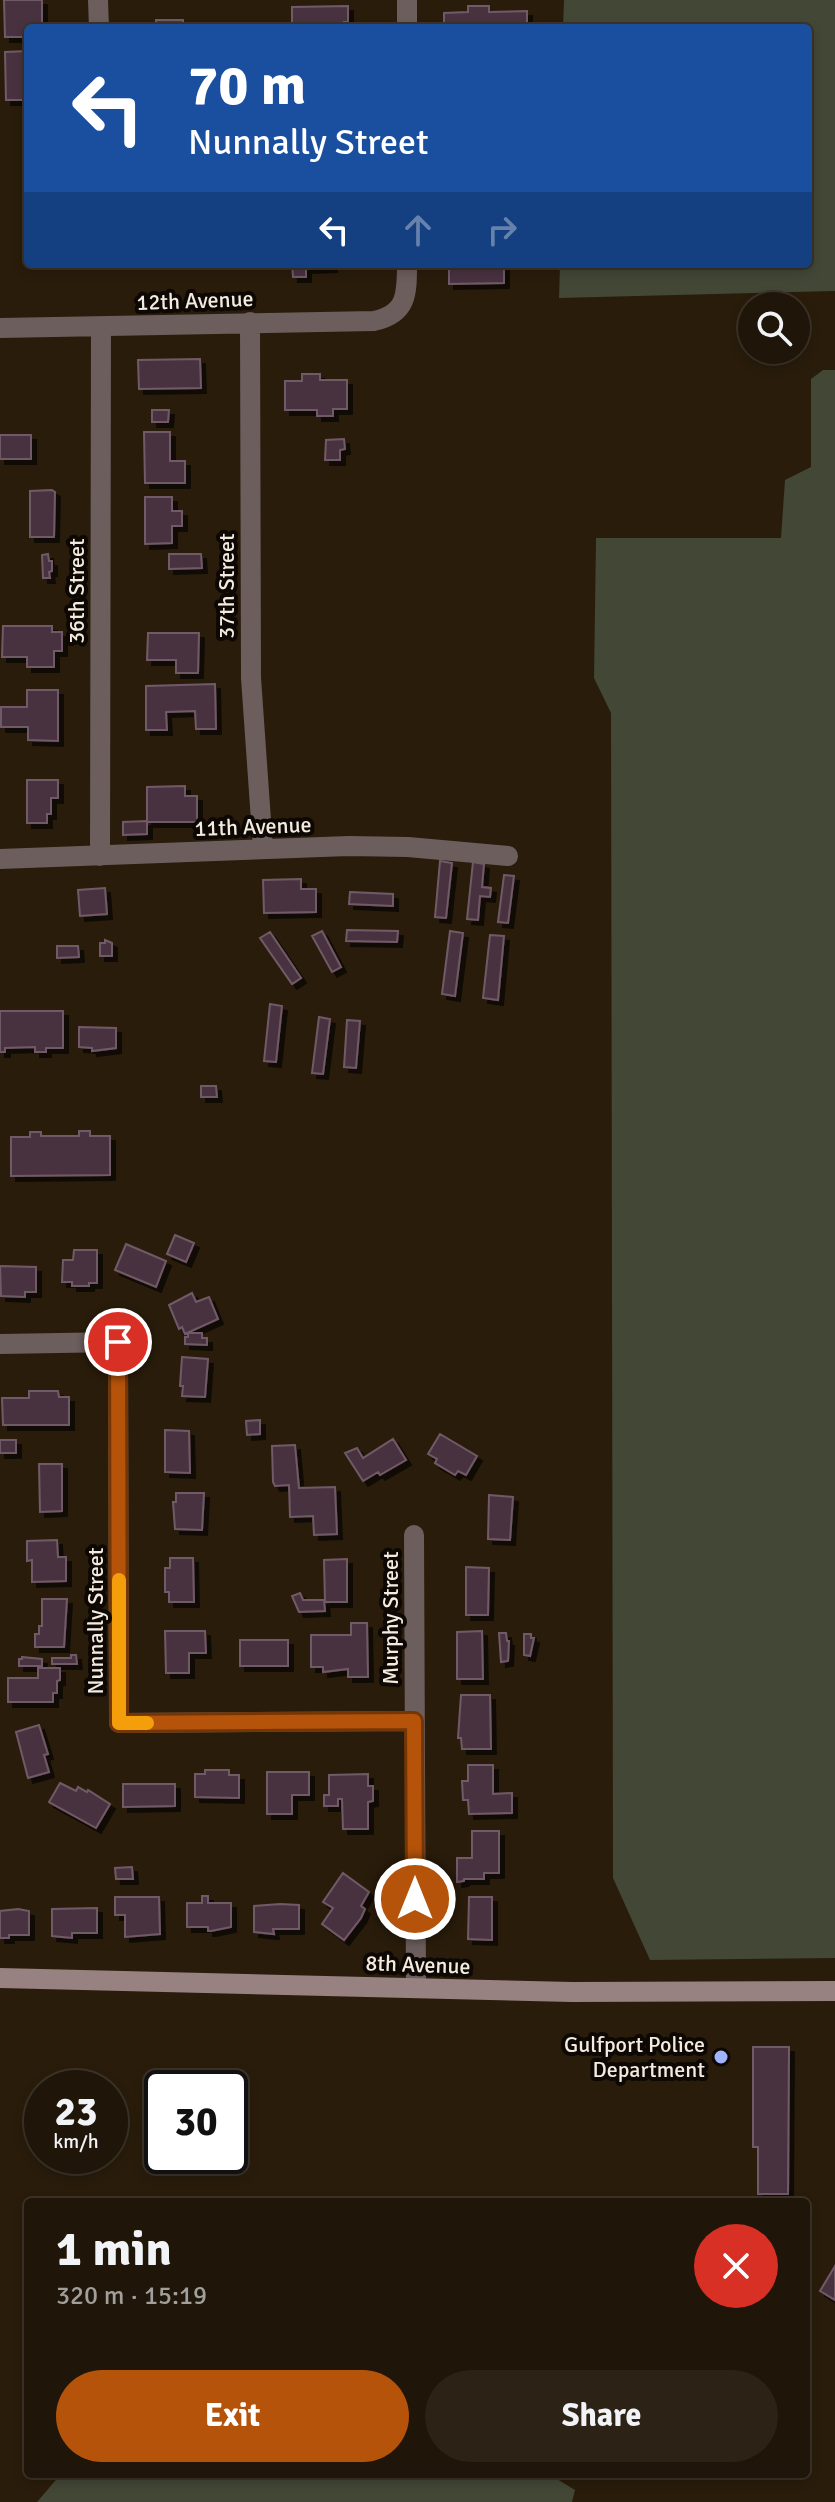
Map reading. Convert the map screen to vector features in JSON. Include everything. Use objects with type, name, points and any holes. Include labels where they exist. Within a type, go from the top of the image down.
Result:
[{"type":"street","points":[[98,0],[99,24]]},
{"type":"street","points":[[407,0],[407,24]]},
{"type":"street","name":"12th Avenue","points":[[0,328],[374,321],[391,317],[400,308],[407,289],[407,268]]},
{"type":"street","name":"37th Street","points":[[250,322],[251,678],[263,849]]},
{"type":"street","name":"36th Street","points":[[100,856],[101,327]]},
{"type":"street","name":"11th Avenue","points":[[0,859],[349,846],[408,847],[508,856]]},
{"type":"street","name":"Nunnally Street","points":[[0,1344],[118,1342],[119,1723],[414,1721]]},
{"type":"street","name":"Murphy Street","points":[[414,1535],[416,1988]]},
{"type":"street","name":"8th Avenue","points":[[0,1978],[572,1992],[835,1991]]},
{"type":"green space","points":[[564,0],[835,0],[835,291],[559,298],[560,268],[812,268],[812,24],[563,24]]},
{"type":"green space","points":[[823,370],[835,370],[835,1958],[650,1960],[613,1878],[611,713],[594,678],[596,538],[781,538],[785,480],[811,467],[811,379]]},
{"type":"green space","points":[[58,2478],[555,2478],[575,2490],[572,2502],[37,2502]]},
{"type":"building","points":[[4,0],[42,0],[42,24],[24,24],[24,37],[5,37]]},
{"type":"building","points":[[348,6],[348,22],[292,23],[292,7]]},
{"type":"building","points":[[468,6],[489,6],[489,12],[527,11],[527,24],[444,24],[444,13],[468,12]]},
{"type":"building","points":[[156,20],[183,20],[183,24],[156,24]]},
{"type":"building","points":[[24,51],[24,100],[6,100],[5,52]]},
{"type":"building","points":[[292,268],[306,268],[306,277],[293,277]]},
{"type":"building","points":[[449,268],[504,268],[504,283],[449,284]]},
{"type":"building","points":[[200,359],[201,388],[139,389],[138,360]]},
{"type":"building","points":[[302,374],[320,374],[320,380],[347,380],[347,409],[333,409],[333,416],[317,416],[317,410],[285,410],[285,381],[302,381]]},
{"type":"building","points":[[152,410],[169,410],[168,422],[152,422]]},
{"type":"building","points":[[144,432],[170,432],[170,461],[185,461],[185,483],[145,483]]},
{"type":"building","points":[[0,435],[31,435],[31,459],[0,459]]},
{"type":"building","points":[[344,439],[345,449],[340,450],[340,460],[325,460],[326,440]]},
{"type":"building","points":[[30,491],[55,492],[54,537],[30,537]]},
{"type":"building","points":[[145,497],[172,497],[172,511],[182,511],[182,526],[172,526],[172,543],[145,544]]},
{"type":"building","points":[[48,554],[52,571],[49,572],[50,578],[43,578],[42,555]]},
{"type":"building","points":[[169,554],[201,554],[202,568],[169,569]]},
{"type":"building","points":[[3,626],[52,626],[52,632],[62,632],[62,651],[54,651],[54,667],[27,667],[27,657],[2,657]]},
{"type":"building","points":[[148,633],[199,633],[198,673],[176,673],[176,660],[147,660]]},
{"type":"building","points":[[215,684],[216,729],[196,729],[195,711],[166,712],[167,730],[146,730],[146,686]]},
{"type":"building","points":[[27,690],[58,690],[58,741],[28,740],[28,727],[1,727],[1,707],[27,707]]},
{"type":"building","points":[[27,780],[58,780],[58,798],[51,798],[51,814],[47,814],[47,823],[27,823]]},
{"type":"building","points":[[185,786],[185,796],[197,796],[197,822],[147,822],[147,787]]},
{"type":"building","points":[[147,821],[147,834],[123,835],[123,822]]},
{"type":"building","points":[[440,861],[452,863],[446,918],[435,917]]},
{"type":"building","points":[[473,862],[484,864],[482,887],[491,888],[490,897],[480,896],[478,920],[467,919]]},
{"type":"building","points":[[504,875],[514,876],[508,923],[498,922]]},
{"type":"building","points":[[301,879],[301,889],[316,889],[316,912],[264,913],[263,880]]},
{"type":"building","points":[[105,888],[107,914],[80,916],[78,890]]},
{"type":"building","points":[[350,892],[393,894],[393,906],[349,904]]},
{"type":"building","points":[[347,930],[398,931],[397,942],[346,941]]},
{"type":"building","points":[[322,931],[341,967],[332,972],[312,936]]},
{"type":"building","points":[[450,931],[463,933],[455,996],[442,994]]},
{"type":"building","points":[[270,932],[301,978],[292,984],[260,938]]},
{"type":"building","points":[[490,935],[504,936],[498,1000],[483,998]]},
{"type":"building","points":[[105,940],[112,943],[112,956],[100,956],[100,943],[105,943]]},
{"type":"building","points":[[57,946],[78,946],[79,957],[57,958]]},
{"type":"building","points":[[270,1004],[282,1006],[276,1062],[264,1061]]},
{"type":"building","points":[[0,1011],[63,1011],[63,1048],[46,1048],[46,1052],[35,1052],[35,1047],[5,1048],[5,1052],[0,1052]]},
{"type":"building","points":[[319,1017],[330,1019],[323,1074],[312,1073]]},
{"type":"building","points":[[347,1020],[360,1021],[356,1068],[344,1067]]},
{"type":"building","points":[[79,1027],[116,1028],[116,1048],[92,1051],[92,1048],[79,1047]]},
{"type":"building","points":[[201,1086],[216,1086],[217,1097],[201,1097]]},
{"type":"building","points":[[79,1131],[90,1131],[90,1136],[110,1136],[110,1175],[11,1176],[11,1137],[30,1137],[30,1132],[41,1132],[41,1136],[79,1136]]},
{"type":"building","points":[[175,1235],[194,1243],[186,1262],[167,1254]]},
{"type":"building","points":[[126,1244],[166,1261],[156,1287],[115,1270]]},
{"type":"building","points":[[74,1250],[97,1250],[97,1283],[72,1286],[72,1282],[62,1282],[63,1260],[73,1260]]},
{"type":"building","points":[[0,1266],[36,1267],[36,1292],[25,1292],[25,1297],[1,1296]]},
{"type":"building","points":[[192,1293],[196,1302],[209,1297],[218,1319],[185,1334],[182,1327],[179,1329],[169,1305]]},
{"type":"building","points":[[188,1333],[202,1333],[202,1338],[207,1338],[207,1345],[185,1344]]},
{"type":"building","points":[[182,1357],[208,1359],[205,1397],[182,1396]]},
{"type":"building","points":[[29,1391],[58,1391],[59,1397],[69,1397],[69,1425],[3,1425],[2,1398],[29,1398]]},
{"type":"building","points":[[260,1420],[260,1434],[247,1435],[246,1421]]},
{"type":"building","points":[[165,1430],[189,1431],[190,1473],[165,1472]]},
{"type":"building","points":[[440,1434],[477,1456],[466,1475],[458,1471],[455,1475],[435,1463],[437,1459],[428,1454]]},
{"type":"building","points":[[393,1439],[406,1460],[363,1481],[345,1453],[357,1448],[363,1458]]},
{"type":"building","points":[[0,1440],[16,1440],[16,1453],[0,1453]]},
{"type":"building","points":[[295,1445],[299,1488],[335,1487],[337,1534],[314,1535],[313,1516],[290,1517],[289,1485],[275,1486],[273,1482],[272,1446]]},
{"type":"building","points":[[39,1464],[62,1464],[62,1511],[40,1512]]},
{"type":"building","points":[[176,1493],[204,1493],[202,1530],[175,1529],[173,1502],[176,1502]]},
{"type":"building","points":[[489,1495],[513,1497],[510,1540],[488,1539]]},
{"type":"building","points":[[57,1540],[58,1557],[66,1557],[66,1581],[32,1582],[32,1560],[27,1561],[27,1541]]},
{"type":"building","points":[[170,1558],[193,1558],[194,1602],[169,1602],[169,1592],[165,1592],[165,1568],[170,1568]]},
{"type":"building","points":[[347,1559],[347,1602],[325,1602],[324,1560]]},
{"type":"building","points":[[466,1567],[489,1568],[488,1615],[466,1615]]},
{"type":"building","points":[[300,1593],[303,1600],[324,1600],[325,1611],[299,1612],[292,1596]]},
{"type":"building","points":[[42,1599],[67,1599],[64,1647],[35,1647],[35,1634],[39,1634],[39,1626],[42,1626]]},
{"type":"building","points":[[351,1623],[367,1623],[368,1677],[348,1677],[348,1669],[323,1672],[323,1667],[311,1667],[311,1635],[351,1635]]},
{"type":"building","points":[[165,1631],[205,1631],[206,1653],[189,1653],[189,1673],[166,1673]]},
{"type":"building","points":[[482,1631],[483,1679],[457,1679],[457,1632]]},
{"type":"building","points":[[499,1633],[506,1633],[509,1641],[508,1661],[501,1662]]},
{"type":"building","points":[[524,1634],[531,1634],[534,1638],[530,1656],[524,1655]]},
{"type":"building","points":[[240,1640],[288,1640],[288,1666],[240,1666]]},
{"type":"building","points":[[71,1655],[76,1655],[77,1664],[52,1664],[52,1658],[71,1658]]},
{"type":"building","points":[[22,1657],[42,1659],[42,1666],[19,1666]]},
{"type":"building","points":[[38,1668],[60,1668],[60,1680],[57,1681],[57,1693],[53,1693],[53,1702],[8,1702],[8,1678],[38,1678]]},
{"type":"building","points":[[461,1695],[490,1695],[491,1749],[462,1749],[461,1738],[458,1738]]},
{"type":"building","points":[[39,1725],[48,1754],[44,1755],[49,1772],[28,1778],[16,1732]]},
{"type":"building","points":[[468,1765],[493,1765],[493,1794],[512,1793],[512,1813],[469,1814],[468,1800],[463,1800],[462,1781],[468,1781]]},
{"type":"building","points":[[205,1770],[229,1770],[229,1775],[239,1775],[239,1798],[195,1797],[195,1774],[205,1774]]},
{"type":"building","points":[[267,1772],[309,1772],[309,1795],[292,1795],[292,1814],[267,1814]]},
{"type":"building","points":[[368,1774],[368,1786],[373,1786],[373,1801],[368,1802],[368,1829],[343,1829],[342,1799],[338,1799],[338,1806],[324,1806],[324,1795],[329,1795],[329,1775]]},
{"type":"building","points":[[60,1783],[76,1791],[78,1787],[88,1790],[110,1804],[96,1828],[49,1802]]},
{"type":"building","points":[[123,1784],[175,1784],[175,1806],[123,1807]]},
{"type":"building","points":[[472,1831],[499,1831],[499,1873],[484,1873],[484,1879],[457,1882],[457,1858],[472,1858]]},
{"type":"building","points":[[132,1867],[133,1879],[116,1879],[115,1868]]},
{"type":"building","points":[[343,1873],[369,1892],[361,1906],[365,1909],[361,1918],[344,1940],[322,1924],[333,1908],[323,1902]]},
{"type":"building","points":[[202,1896],[208,1896],[208,1903],[231,1903],[231,1927],[208,1931],[208,1927],[187,1927],[187,1903],[202,1903]]},
{"type":"building","points":[[115,1897],[159,1897],[160,1934],[125,1937],[125,1915],[115,1915]]},
{"type":"building","points":[[469,1897],[492,1897],[492,1940],[468,1939]]},
{"type":"building","points":[[299,1905],[299,1929],[273,1929],[274,1934],[254,1932],[254,1906]]},
{"type":"building","points":[[97,1908],[97,1933],[72,1933],[72,1938],[52,1936],[52,1909]]},
{"type":"building","points":[[0,1911],[29,1911],[29,1935],[0,1938]]},
{"type":"building","points":[[753,2047],[789,2047],[788,2194],[758,2194],[758,2147],[753,2147]]},
{"type":"building","points":[[835,2266],[835,2300],[820,2291]]},
{"type":"slow traffic","points":[[119,1580],[119,1723],[147,1723]]},
{"type":"place","name":"Gulfport Police Department","points":[[721,2057]]},
{"type":"route","points":[[118,1342],[119,1723],[414,1721],[415,1899]]}]
